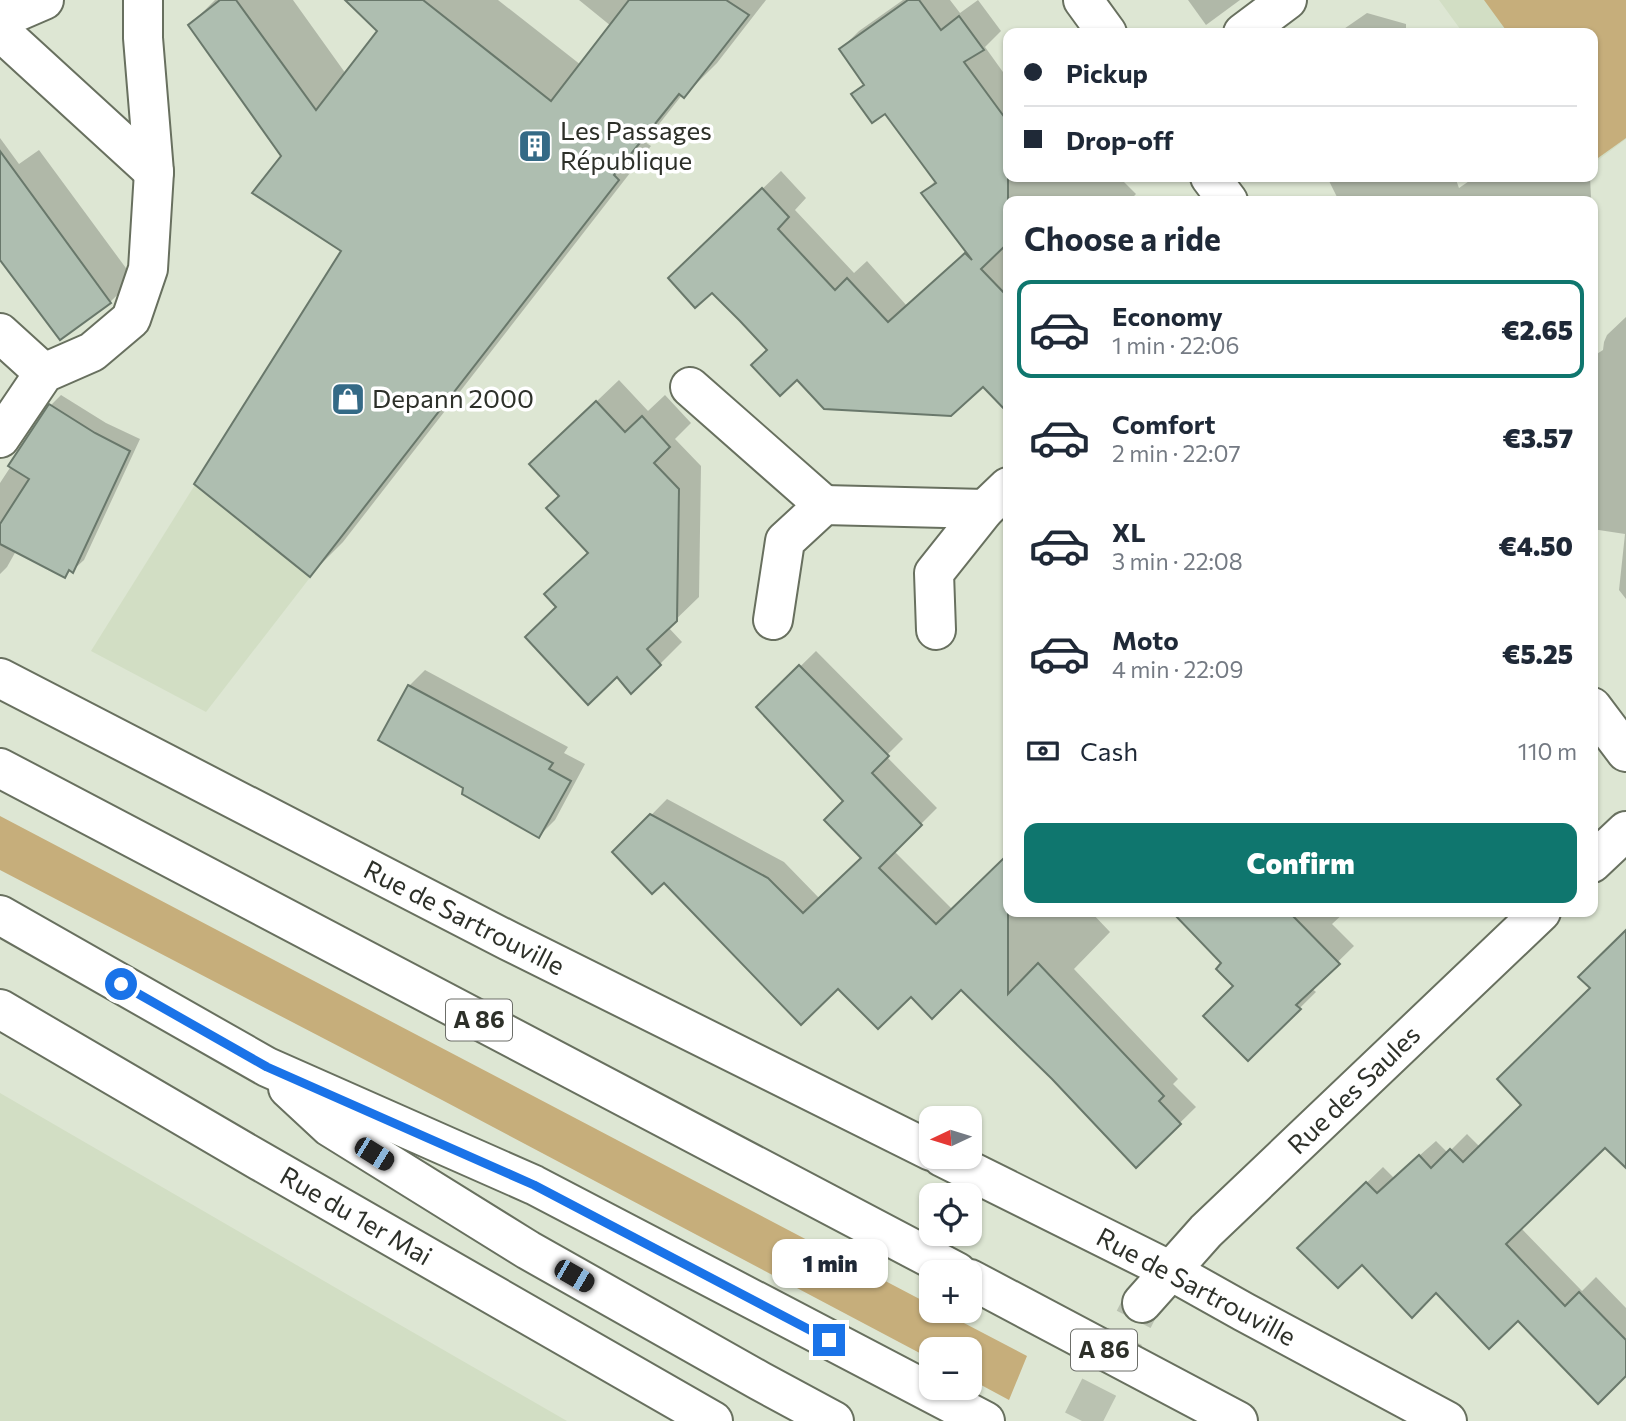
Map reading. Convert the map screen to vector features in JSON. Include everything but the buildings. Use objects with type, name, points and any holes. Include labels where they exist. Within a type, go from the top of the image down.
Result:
[{"type":"main road","points":[[0,19],[44,0]]},
{"type":"main road","points":[[0,438],[44,373],[92,352],[131,319],[148,269],[154,172],[142,0]]},
{"type":"main road","points":[[1083,0],[1103,28]]},
{"type":"main road","points":[[1250,28],[1287,0]]},
{"type":"main road","points":[[0,30],[154,172]]},
{"type":"main road","points":[[0,333],[44,373]]},
{"type":"main road","points":[[690,387],[824,505]]},
{"type":"main road","points":[[773,620],[785,541],[824,505],[997,498]]},
{"type":"main road","points":[[936,630],[934,573],[997,498]]},
{"type":"main road","name":"Rue de Sartrouville","points":[[0,678],[509,941],[919,1145]]},
{"type":"main road","points":[[1598,715],[1626,752]]},
{"type":"main road","name":"A 86","points":[[0,768],[934,1260]]},
{"type":"main road","points":[[1598,857],[1626,831]]},
{"type":"main road","points":[[0,915],[267,1067],[534,1185],[985,1421]]},
{"type":"main road","name":"Rue des Saules","points":[[1142,1303],[1206,1231],[1536,917]]},
{"type":"main road","name":"Rue du 1er Mai","points":[[0,1009],[713,1421]]},
{"type":"main road","points":[[267,1067],[341,1134],[528,1250],[834,1421]]},
{"type":"main road","name":"Rue de Sartrouville","points":[[966,1169],[1169,1270],[1447,1421]]},
{"type":"main road","name":"A 86","points":[[982,1285],[1238,1421]]},
{"type":"shaded area","points":[[1439,0],[1626,0],[1626,139],[1598,160],[1598,28],[1459,28]]},
{"type":"shaded area","points":[[1484,0],[1626,0],[1626,138],[1598,158],[1598,28],[1504,28]]},
{"type":"shaded area","name":"Depann 2000","points":[[385,181],[530,293],[206,712],[91,651]]},
{"type":"shaded area","points":[[0,816],[919,1299],[919,1323],[964,1323],[1027,1356],[1009,1400],[982,1385],[982,1337],[919,1337],[919,1353],[0,870]]},
{"type":"shaded area","points":[[0,1093],[343,1292],[567,1421],[0,1421]]},
{"type":"tunnel","points":[[1082,1421],[1142,1303]]},
{"type":"place","name":"Les Passages République","points":[[535,146]]},
{"type":"place","name":"Depann 2000","points":[[348,399]]},
{"type":"route","points":[[121,984],[267,1067],[534,1185],[829,1340]]}]
